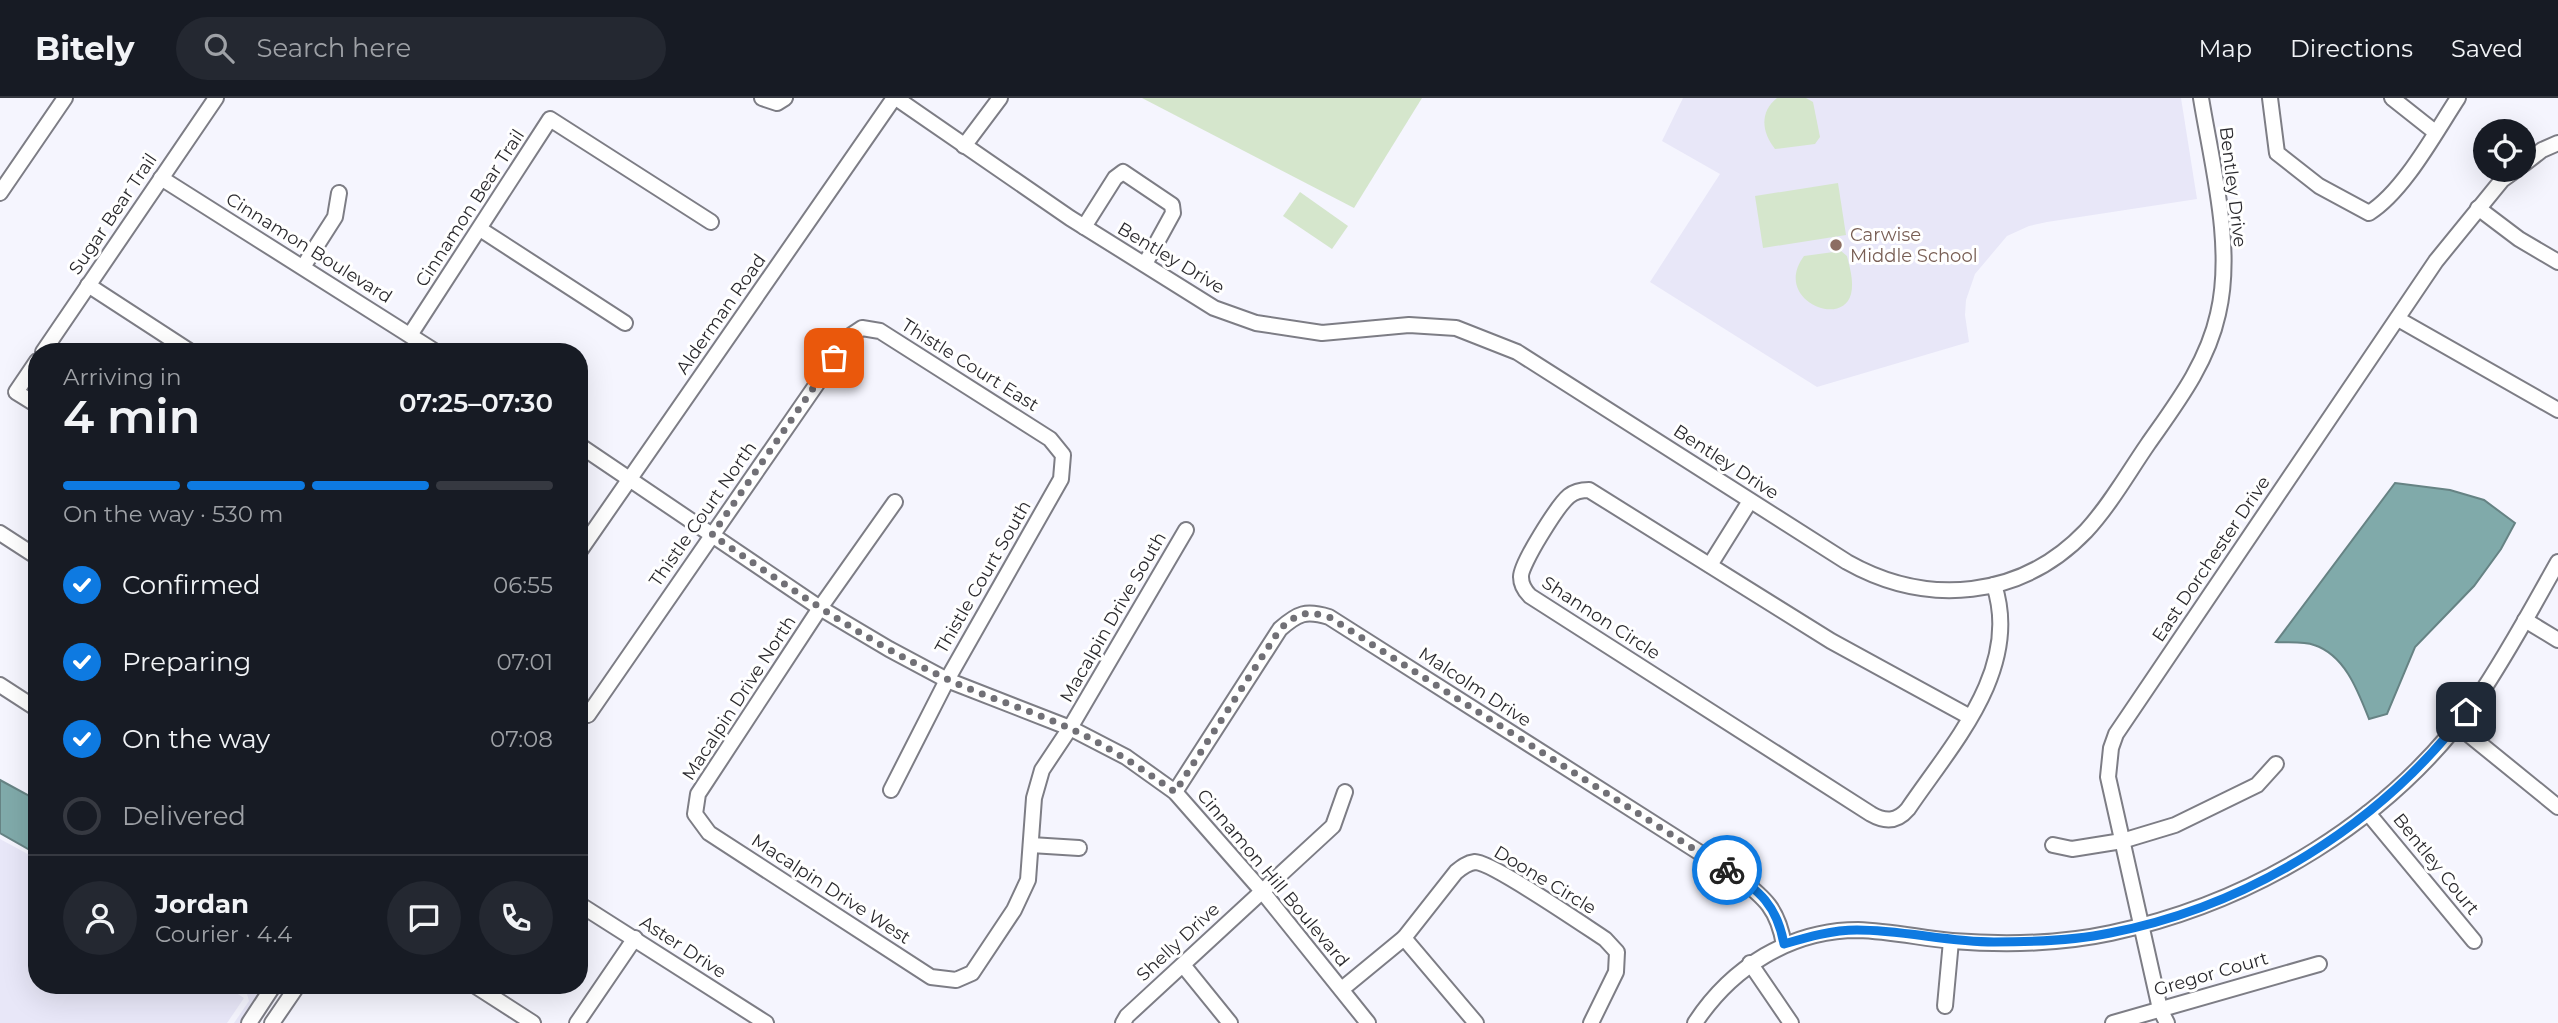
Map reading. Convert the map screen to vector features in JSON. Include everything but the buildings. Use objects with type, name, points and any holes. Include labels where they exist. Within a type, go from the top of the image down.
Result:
[{"type":"street","points":[[0,193],[65,98]]},
{"type":"street","name":"Sugar Bear Trail","points":[[49,343],[216,98]]},
{"type":"street","points":[[762,98],[781,101]]},
{"type":"street","name":"Bentley Drive","points":[[895,98],[1084,227],[1214,308],[1256,323],[1322,333],[1409,326],[1456,328],[1517,352],[1847,562],[1887,581],[1944,591],[1994,585],[2010,580],[2045,563],[2068,547],[2086,530],[2192,381],[2218,314],[2223,277],[2222,227],[2201,98]]},
{"type":"street","name":"Alderman Road","points":[[588,539],[895,98]]},
{"type":"street","points":[[964,146],[1000,98]]},
{"type":"street","points":[[2270,98],[2277,153],[2319,186],[2369,213],[2381,206],[2400,185],[2458,98]]},
{"type":"street","points":[[2392,98],[2435,132]]},
{"type":"street","name":"Cinnamon Bear Trail","points":[[410,335],[550,119],[711,222]]},
{"type":"street","points":[[2536,155],[2558,143]]},
{"type":"street","points":[[1084,227],[1115,178],[1123,172],[1172,205],[1173,213],[1145,264]]},
{"type":"street","name":"Cinnamon Boulevard","points":[[161,178],[422,343]]},
{"type":"street","name":"East Dorchester Drive","points":[[2167,1023],[2160,1009],[2108,777],[2111,748],[2116,734],[2437,261],[2500,182]]},
{"type":"street","points":[[303,267],[335,217],[339,193]]},
{"type":"street","points":[[2478,208],[2519,239],[2558,262]]},
{"type":"street","points":[[481,229],[625,323]]},
{"type":"street","points":[[88,285],[177,343]]},
{"type":"street","points":[[2398,319],[2558,411]]},
{"type":"street","name":"Thistle Court East","points":[[850,336],[862,328],[880,331],[1050,439],[1063,456]]},
{"type":"street","name":"Thistle Court North","points":[[588,715],[850,336]]},
{"type":"street","points":[[28,374],[16,392],[28,399]]},
{"type":"street","points":[[588,451],[630,478]]},
{"type":"street","name":"Thistle Court South","points":[[891,790],[947,680],[1061,479],[1063,456]]},
{"type":"street","name":"Cinnamon Hill Boulevard","points":[[630,478],[820,608],[947,680],[1070,728],[1126,757],[1175,792],[1262,891],[1368,1023]]},
{"type":"street","name":"Shannon Circle","points":[[1970,717],[1830,641],[1599,494],[1584,490],[1566,499],[1525,561],[1520,575],[1523,587],[1530,596],[1859,807],[1884,820],[1895,819],[1908,809],[1970,717],[1986,690],[1997,655],[2001,620],[1994,585]]},
{"type":"street","points":[[1710,565],[1751,501]]},
{"type":"street","name":"Macalpin Drive North","points":[[695,814],[698,794],[820,608],[895,502]]},
{"type":"street","name":"Macalpin Drive South","points":[[956,980],[972,973],[1014,911],[1028,880],[1034,797],[1042,770],[1070,728],[1186,530]]},
{"type":"street","points":[[0,533],[28,551]]},
{"type":"street","points":[[1695,1023],[1727,982],[1750,963],[1784,944],[1810,937],[1856,930],[1951,941],[2028,942],[2070,939],[2110,933],[2187,913],[2271,876],[2338,835],[2368,813],[2418,768],[2457,725],[2495,672],[2558,562]]},
{"type":"street","name":"Malcolm Drive","points":[[1175,792],[1280,629],[1293,617],[1312,612],[1329,617],[1738,877],[1764,897],[1780,923],[1784,944]]},
{"type":"street","points":[[2525,620],[2558,640]]},
{"type":"street","points":[[0,685],[28,703]]},
{"type":"street","points":[[2457,725],[2558,807]]},
{"type":"street","points":[[2053,845],[2072,849],[2122,841],[2175,825],[2257,785],[2276,764]]},
{"type":"street","name":"Shelly Drive","points":[[1123,1023],[1127,1016],[1333,826],[1345,792]]},
{"type":"street","name":"Bentley Court","points":[[2368,813],[2474,941]]},
{"type":"street","name":"Macalpin Drive West","points":[[695,814],[709,833],[931,977],[956,980]]},
{"type":"street","points":[[1031,845],[1079,848]]},
{"type":"street","name":"Doone Circle","points":[[1342,989],[1404,938],[1456,872],[1465,865],[1477,862],[1488,865],[1605,939],[1617,952],[1616,972],[1591,1023]]},
{"type":"street","name":"Aster Drive","points":[[588,909],[766,1023]]},
{"type":"street","points":[[577,1023],[635,938]]},
{"type":"street","points":[[1404,938],[1476,1023]]},
{"type":"street","points":[[1945,1006],[1951,941]]},
{"type":"street","points":[[1750,963],[1791,1023]]},
{"type":"street","name":"Gregor Court","points":[[2113,1023],[2319,964]]},
{"type":"street","points":[[1183,965],[1230,1023]]},
{"type":"street","points":[[248,1023],[268,994]]},
{"type":"street","points":[[272,1023],[292,994]]},
{"type":"street","points":[[488,994],[533,1023]]},
{"type":"street","points":[[736,1023],[745,1009]]},
{"type":"shaded area","points":[[1142,98],[1422,98],[1354,208]]},
{"type":"shaded area","name":"Carwise Middle School","points":[[1683,98],[2181,98],[2197,199],[2047,222],[2029,226],[2007,236],[1975,274],[1966,300],[1969,342],[1817,387],[1650,282],[1720,174],[1662,141]]},
{"type":"shaded area","points":[[1777,98],[1806,98],[1813,102],[1820,137],[1815,144],[1775,149],[1767,136],[1764,123],[1767,110]]},
{"type":"shaded area","points":[[1838,183],[1846,235],[1763,248],[1755,196]]},
{"type":"shaded area","points":[[1300,192],[1348,226],[1332,249],[1283,216]]},
{"type":"shaded area","points":[[1841,251],[1847,256],[1852,280],[1851,294],[1845,304],[1835,309],[1824,309],[1802,296],[1797,285],[1796,271],[1804,256]]},
{"type":"shaded area","points":[[2395,483],[2450,490],[2484,500],[2515,523],[2501,549],[2474,586],[2415,647],[2387,714],[2369,719],[2349,675],[2334,657],[2310,644],[2276,642]]},
{"type":"shaded area","points":[[0,780],[28,795],[28,849],[0,833]]},
{"type":"shaded area","points":[[0,839],[28,854],[28,994],[238,994],[244,998],[227,1023],[0,1023]]},
{"type":"shaded area","points":[[247,994],[260,995],[241,1023],[234,1023],[249,1001]]},
{"type":"way so far","points":[[834,358],[712,535],[820,608],[889,649],[947,680],[1070,728],[1126,757],[1175,792],[1280,629],[1293,617],[1312,612],[1329,617],[1727,870]]},
{"type":"place","name":"Carwise Middle School","points":[[1836,245]]},
{"type":"route","points":[[1727,870],[1764,897],[1780,923],[1784,944],[1856,930],[1951,941],[1990,942],[2070,939],[2110,933],[2187,913],[2271,876],[2311,853],[2392,793],[2426,760],[2466,712]]}]
